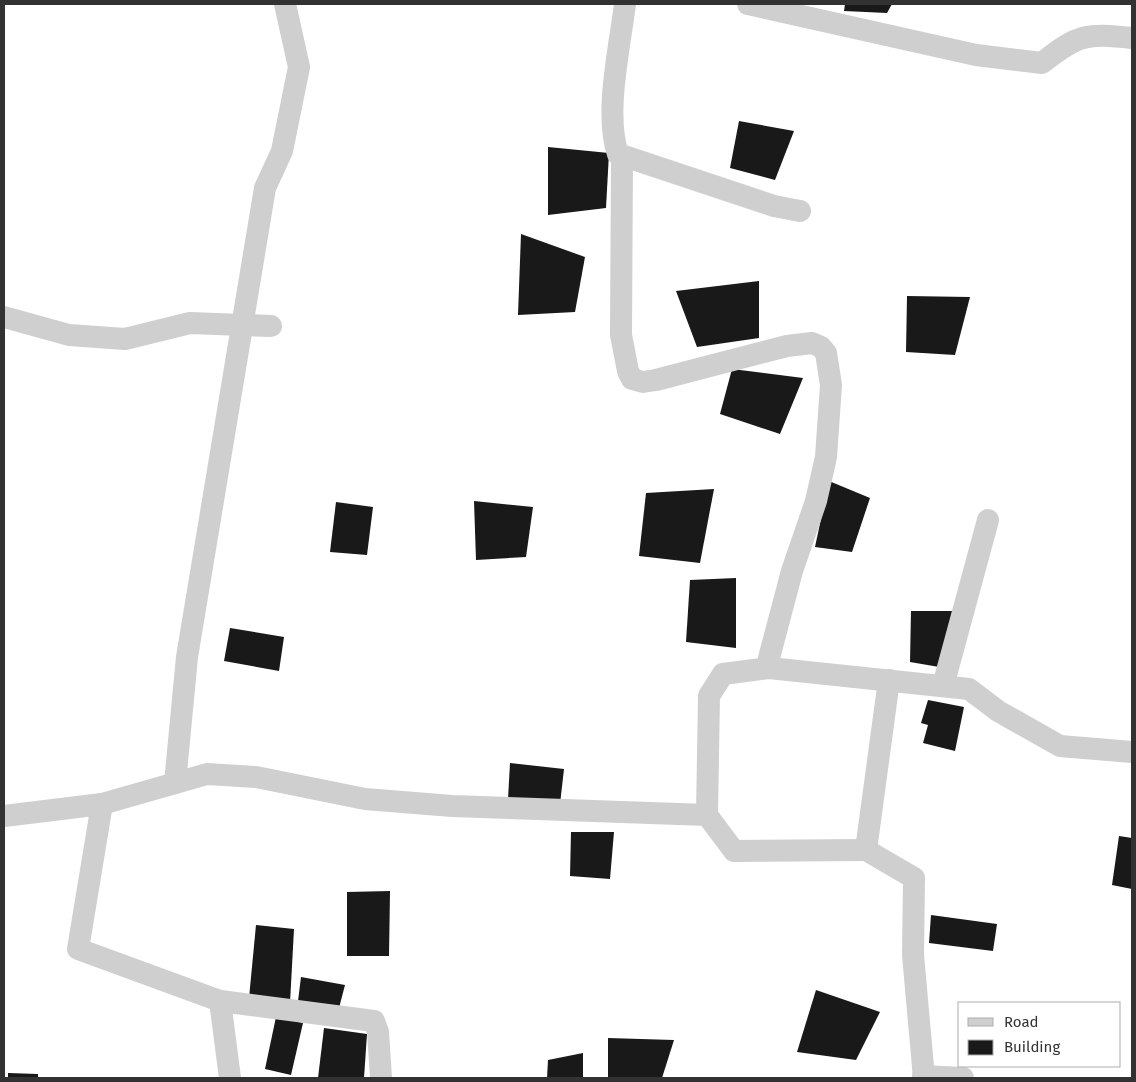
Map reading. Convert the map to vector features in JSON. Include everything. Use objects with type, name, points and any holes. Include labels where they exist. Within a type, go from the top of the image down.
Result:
[{"type":"street","points":[[174,783],[188,657],[265,188],[282,151],[299,67],[284,4]]},
{"type":"street","points":[[625,4],[612,108],[614,142],[618,154],[622,157],[774,206],[800,211]]},
{"type":"street","points":[[748,4],[976,55],[1042,63],[1069,41],[1099,34],[1132,38]]},
{"type":"street","points":[[622,157],[621,335],[628,371],[632,379],[642,382],[656,380],[787,346],[812,343],[826,353],[831,385],[826,457],[816,501],[792,571],[769,658],[769,668]]},
{"type":"street","points":[[4,317],[69,334],[125,339],[190,323],[271,326]]},
{"type":"street","points":[[943,686],[988,520]]},
{"type":"street","points":[[963,1078],[924,1077],[914,955],[914,878],[866,850],[734,851],[707,815],[710,696],[723,674],[769,668],[970,689],[998,712],[1060,746],[1132,752]]},
{"type":"street","points":[[866,850],[889,680]]},
{"type":"street","points":[[4,816],[102,804],[207,774],[256,777],[365,799],[452,806],[707,815]]},
{"type":"street","points":[[102,804],[78,949],[220,1001],[374,1021],[378,1032],[380,1078]]},
{"type":"street","points":[[220,1001],[230,1078]]},
{"type":"building","points":[[845,4],[892,4],[887,13],[844,11]]},
{"type":"building","points":[[739,121],[794,131],[775,180],[730,168]]},
{"type":"building","points":[[548,147],[609,153],[606,208],[548,215]]},
{"type":"building","points":[[521,234],[585,257],[575,312],[518,315]]},
{"type":"building","points":[[759,281],[759,338],[697,347],[676,291]]},
{"type":"building","points":[[907,296],[970,297],[955,355],[906,352]]},
{"type":"building","points":[[732,369],[803,378],[780,434],[720,414]]},
{"type":"building","points":[[829,481],[870,498],[852,552],[815,547]]},
{"type":"building","points":[[714,489],[700,563],[639,556],[646,493]]},
{"type":"building","points":[[474,501],[533,507],[526,557],[476,560]]},
{"type":"building","points":[[336,502],[373,507],[367,555],[330,552]]},
{"type":"building","points":[[736,578],[736,648],[686,642],[690,580]]},
{"type":"building","points":[[911,611],[955,611],[945,668],[910,662]]},
{"type":"building","points":[[230,628],[284,637],[279,671],[224,661]]},
{"type":"building","points":[[928,700],[964,707],[955,751],[923,743],[928,725],[921,723]]},
{"type":"building","points":[[510,763],[564,769],[560,804],[508,799]]},
{"type":"building","points":[[571,832],[614,832],[610,879],[570,876]]},
{"type":"building","points":[[1119,836],[1132,838],[1132,889],[1112,885]]},
{"type":"building","points":[[390,891],[389,956],[347,956],[347,892]]},
{"type":"building","points":[[931,915],[997,924],[993,951],[929,943]]},
{"type":"building","points":[[256,925],[294,929],[290,1003],[249,998]]},
{"type":"building","points":[[301,977],[345,985],[339,1008],[298,1001]]},
{"type":"building","points":[[816,990],[880,1012],[856,1060],[797,1052]]},
{"type":"building","points":[[276,1017],[303,1023],[291,1075],[265,1069]]},
{"type":"building","points":[[324,1028],[367,1034],[364,1078],[318,1078]]},
{"type":"building","points":[[608,1038],[674,1040],[662,1078],[608,1078]]},
{"type":"building","points":[[583,1053],[583,1078],[547,1078],[548,1060]]},
{"type":"building","points":[[8,1073],[38,1074],[38,1078],[8,1078]]}]
